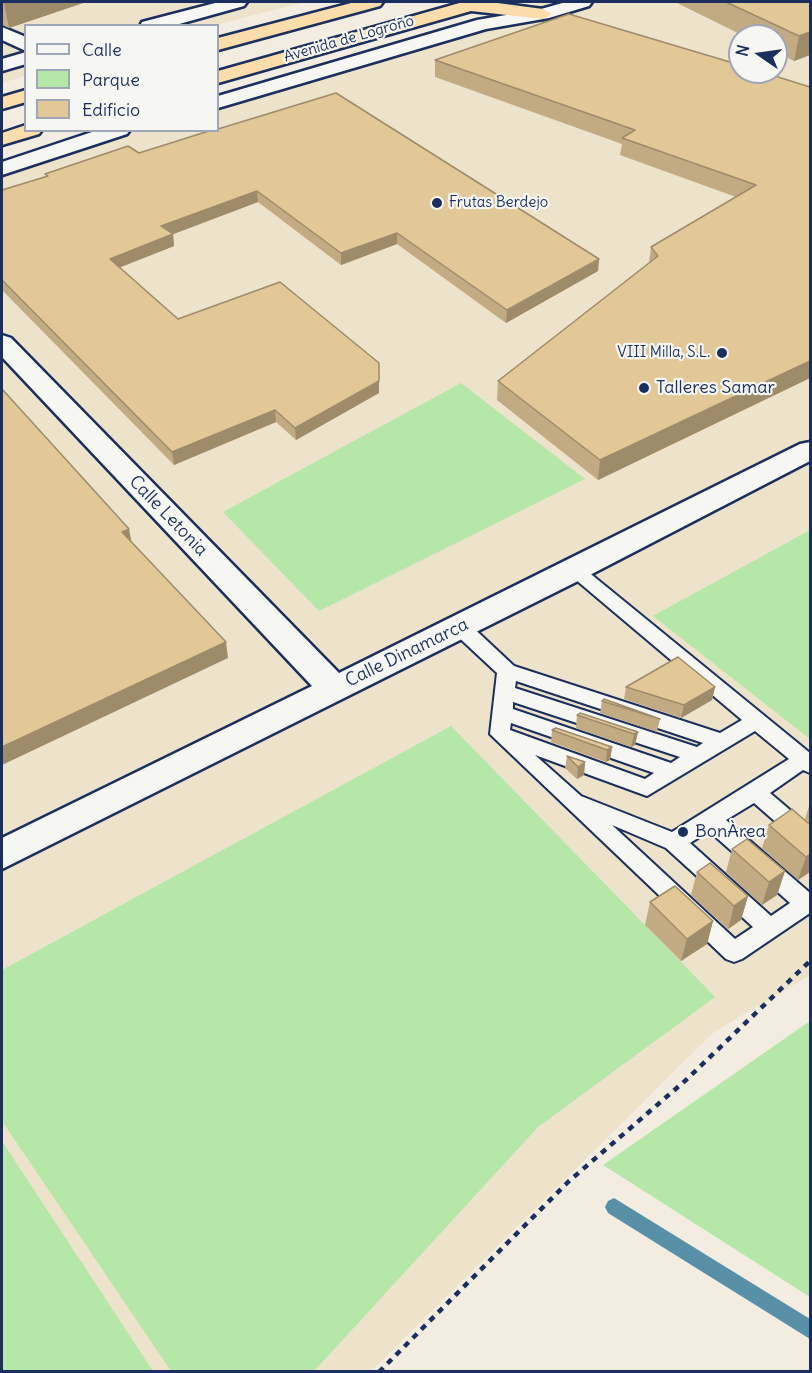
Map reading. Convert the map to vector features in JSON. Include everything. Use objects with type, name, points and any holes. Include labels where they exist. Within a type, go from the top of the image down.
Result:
[{"type":"highway","name":"Avenida de Logroño","points":[[219,44],[374,2]]},
{"type":"highway","points":[[526,2],[543,14]]},
{"type":"highway","name":"Avenida de Logroño","points":[[219,78],[475,3]]},
{"type":"highway","points":[[475,3],[543,14]]},
{"type":"highway","points":[[2,103],[24,97]]},
{"type":"highway","points":[[2,139],[25,132]]},
{"type":"street","points":[[156,24],[238,2]]},
{"type":"street","points":[[219,102],[484,24],[543,14],[583,2]]},
{"type":"street","points":[[543,14],[576,24]]},
{"type":"street","points":[[2,33],[24,44]]},
{"type":"street","points":[[2,65],[24,59]]},
{"type":"street","points":[[2,168],[114,132]]},
{"type":"street","name":"Calle Letonia","points":[[2,342],[335,689]]},
{"type":"street","name":"Calle Dinamarca","points":[[2,854],[575,570],[810,450]]},
{"type":"lane","points":[[575,570],[807,762],[674,842]]},
{"type":"lane","points":[[460,627],[507,671],[720,741]]},
{"type":"lane","points":[[507,671],[502,713],[571,800],[734,952],[808,904],[710,819]]},
{"type":"lane","points":[[502,713],[646,788],[755,721]]},
{"type":"lane","points":[[502,713],[697,755]]},
{"type":"lane","points":[[755,792],[810,839]]},
{"type":"lane","points":[[571,800],[674,842],[770,929]]},
{"type":"path","points":[[379,1371],[568,1182],[686,1080],[810,961]]},
{"type":"shaded area","points":[[2,2],[305,2],[219,24],[24,24],[24,76],[2,83]]},
{"type":"shaded area","points":[[542,2],[810,2],[810,975],[714,1032],[371,1371],[153,1371],[2,1141],[2,161],[102,132],[219,132],[219,97]]},
{"type":"green space","points":[[461,383],[585,479],[319,611],[223,512]]},
{"type":"green space","points":[[810,530],[810,739],[653,616]]},
{"type":"green space","points":[[451,726],[715,997],[538,1127],[314,1371],[171,1371],[2,1121],[2,970]]},
{"type":"green space","points":[[810,1021],[810,1297],[603,1165]]},
{"type":"green space","points":[[2,1141],[153,1371],[2,1371]]},
{"type":"building","points":[[726,2],[810,2],[810,32],[799,36],[788,31],[788,24],[773,24]]},
{"type":"building","points":[[569,14],[728,61],[728,84],[788,84],[788,80],[810,87],[810,361],[600,460],[498,381],[658,256],[651,247],[756,185],[622,138],[635,130],[435,60]]},
{"type":"building","points":[[336,93],[599,259],[507,310],[397,233],[341,253],[257,191],[161,226],[173,234],[110,259],[178,319],[280,282],[379,363],[379,381],[295,428],[275,410],[172,452],[2,280],[2,190],[48,176],[45,174],[128,146],[139,153],[206,132],[219,132],[219,129]]},
{"type":"building","points":[[2,389],[129,529],[122,532],[226,642],[2,747]]},
{"type":"building","points":[[678,657],[715,687],[684,705],[626,687]]},
{"type":"building","points":[[604,699],[660,719],[602,701]]},
{"type":"building","points":[[580,713],[638,732],[634,734],[577,715]]},
{"type":"building","points":[[556,728],[612,747],[607,750],[552,730]]},
{"type":"building","points":[[567,756],[585,762],[578,767]]},
{"type":"building","points":[[792,809],[810,824],[810,854],[806,857],[769,825]]},
{"type":"building","points":[[747,839],[785,871],[769,882],[732,849]]},
{"type":"building","points":[[710,863],[748,896],[734,906],[697,872]]},
{"type":"building","points":[[675,886],[713,921],[687,939],[650,902]]},
{"type":"waterway","points":[[614,1207],[810,1330]]},
{"type":"place","name":"Frutas Berdejo","points":[[437,203]]},
{"type":"place","name":"VIII Milla, S.L.","points":[[722,353]]},
{"type":"place","name":"Talleres Samar","points":[[644,388]]},
{"type":"place","name":"BonÀrea","points":[[683,832]]}]
